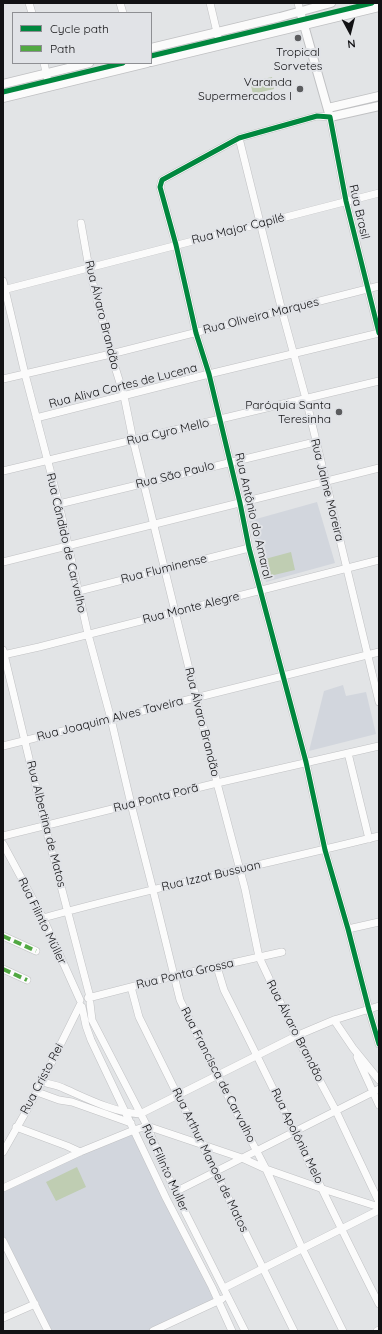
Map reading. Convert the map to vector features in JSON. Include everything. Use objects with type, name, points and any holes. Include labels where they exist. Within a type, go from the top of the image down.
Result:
[{"type":"main road","points":[[152,48],[217,32],[299,7],[331,3]]},
{"type":"main road","name":"Rua Brasil","points":[[299,7],[305,24],[330,118]]},
{"type":"main road","points":[[152,62],[379,7]]},
{"type":"main road","points":[[3,84],[85,64]]},
{"type":"main road","points":[[3,98],[134,64]]},
{"type":"main road","points":[[328,108],[379,96]]},
{"type":"main road","points":[[330,118],[379,106]]},
{"type":"street","points":[[210,3],[220,45]]},
{"type":"street","points":[[44,64],[49,86]]},
{"type":"street","points":[[239,138],[317,116],[328,108]]},
{"type":"street","points":[[317,116],[330,118]]},
{"type":"street","name":"Rua Brasil","points":[[330,118],[346,201],[379,333]]},
{"type":"street","name":"Rua Antônio do Amaral","points":[[239,138],[162,180],[160,187],[176,245],[196,333],[209,374],[240,503],[249,548],[306,762],[325,850],[379,1044]]},
{"type":"street","name":"Rua Jaime Moreira","points":[[239,138],[282,311],[306,399],[315,442],[379,700]]},
{"type":"street","name":"Rua Major Capilé","points":[[4,289],[379,193]]},
{"type":"street","name":"Rua Álvaro Brandão","points":[[81,223],[90,268],[111,354],[124,396],[132,440],[144,483],[217,783],[240,869],[259,957],[296,1036],[336,1111],[379,1202]]},
{"type":"street","name":"Rua Cândido de Carvalho","points":[[3,281],[46,460],[59,504],[88,634],[111,719],[131,804]]},
{"type":"street","name":"Rua Oliveira Marques","points":[[3,379],[196,333],[379,286]]},
{"type":"street","name":"Rua Aliva Cortes de Lucena","points":[[36,418],[379,333]]},
{"type":"street","name":"Rua Cyro Mello","points":[[3,471],[379,381]]},
{"type":"street","name":"Rua São Paulo","points":[[59,504],[315,442]]},
{"type":"street","points":[[3,562],[379,468]]},
{"type":"street","name":"Rua Fluminense","points":[[79,591],[249,548]]},
{"type":"street","name":"Rua Monte Alegre","points":[[3,654],[88,634],[379,560]]},
{"type":"street","name":"Rua Joaquim Alves Taveira","points":[[3,746],[379,652]]},
{"type":"street","name":"Rua Albertina de Matos","points":[[3,654],[89,999]]},
{"type":"street","name":"Rua Ponta Porã","points":[[3,836],[217,783],[379,746]]},
{"type":"street","points":[[348,753],[369,838]]},
{"type":"street","name":"Rua Francisca de Carvalho","points":[[131,804],[154,890],[180,1000],[256,1152],[266,1169],[302,1248],[343,1331]]},
{"type":"street","name":"Rua Izzat Bussuan","points":[[43,918],[379,836]]},
{"type":"street","name":"Rua Filinto Müller","points":[[3,844],[43,918],[81,1004],[91,1040],[166,1198],[232,1331]]},
{"type":"street","points":[[348,929],[379,922]]},
{"type":"street","points":[[3,936],[36,951]]},
{"type":"street","name":"Rua Ponta Grossa","points":[[81,1004],[84,997],[89,999],[174,976],[282,952]]},
{"type":"street","name":"Rua Apolônia Melo","points":[[217,966],[224,990],[379,1304]]},
{"type":"street","points":[[3,969],[27,980]]},
{"type":"street","name":"Rua Arthur Manoel de Matos","points":[[131,987],[139,1017],[264,1267],[294,1331]]},
{"type":"street","name":"Rua Filinto Muller","points":[[89,999],[92,1020],[147,1126],[175,1192],[245,1331]]},
{"type":"street","name":"Rua Cristo Rei","points":[[3,1152],[37,1092],[81,1004]]},
{"type":"street","points":[[42,1082],[63,1088],[126,1113],[140,1114],[296,1036],[334,1020],[379,1006]]},
{"type":"street","points":[[334,1020],[352,1048],[376,1091],[379,1106]]},
{"type":"street","points":[[352,1048],[379,1080]]},
{"type":"street","points":[[175,1192],[376,1091]]},
{"type":"street","points":[[37,1092],[133,1126],[147,1126],[202,1144],[242,1158],[266,1169],[379,1208]]},
{"type":"street","points":[[3,1188],[133,1126]]},
{"type":"street","points":[[16,1127],[80,1152]]},
{"type":"street","points":[[224,1288],[341,1229],[379,1208]]},
{"type":"street","points":[[4,1243],[48,1331]]},
{"type":"street","points":[[153,1331],[228,1296]]},
{"type":"street","points":[[3,1318],[35,1304]]},
{"type":"shaded area","points":[[317,502],[335,563],[266,582],[249,521]]},
{"type":"shaded area","points":[[343,685],[346,696],[366,692],[376,734],[309,751],[324,691]]},
{"type":"shaded area","points":[[134,1130],[219,1303],[158,1331],[48,1331],[3,1241],[3,1188]]},
{"type":"green space","points":[[272,77],[274,89],[253,94],[250,82]]},
{"type":"green space","points":[[291,552],[295,570],[270,576],[265,559]]},
{"type":"green space","points":[[77,1167],[86,1187],[56,1201],[46,1182]]},
{"type":"marked path","points":[[3,936],[36,951]]},
{"type":"marked path","points":[[3,969],[27,980]]},
{"type":"cycle path","points":[[152,56],[372,3]]},
{"type":"cycle path","points":[[3,92],[119,64]]},
{"type":"cycle path","points":[[379,333],[346,201],[330,117],[317,116],[239,138],[162,180],[160,187],[176,245],[196,333],[209,374],[240,503],[249,548],[306,762],[325,850],[379,1044]]},
{"type":"place","name":"Tropical Sorvetes","points":[[298,38]]},
{"type":"place","name":"Varanda Supermercados l","points":[[300,89]]},
{"type":"place","name":"Paróquia Santa Teresinha","points":[[339,412]]}]
